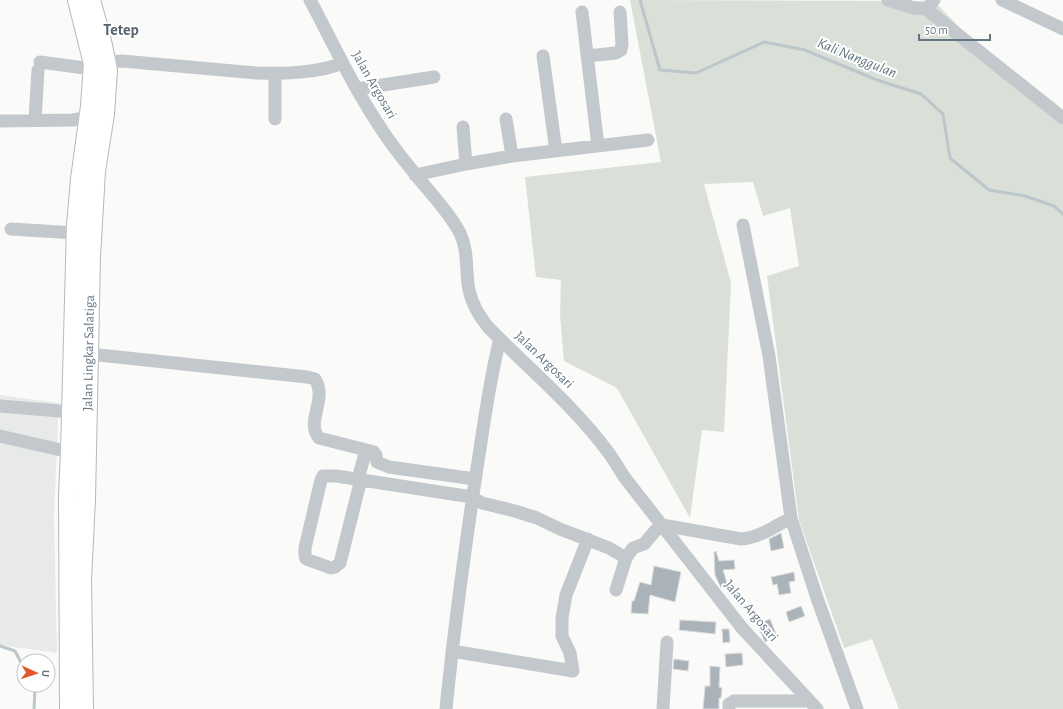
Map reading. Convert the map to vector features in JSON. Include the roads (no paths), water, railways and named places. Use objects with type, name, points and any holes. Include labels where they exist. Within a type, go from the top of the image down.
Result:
[{"type":"highway","name":"Jalan Lingkar Salatiga","points":[[77,0],[97,65]]},
{"type":"highway","name":"Jalan Lingkar Salatiga","points":[[84,709],[79,453],[89,354],[91,257],[96,171],[97,65],[91,0]]},
{"type":"highway","name":"Jalan Lingkar Salatiga","points":[[69,709],[68,495],[79,453],[71,412],[76,233],[80,179],[97,116]]},
{"type":"street","name":"Jalan Argosari","points":[[310,0],[342,63],[380,128],[415,175],[450,218],[460,234],[465,247],[469,290],[473,304],[480,318],[545,382],[592,432],[608,452],[625,478],[742,628],[813,705]]},
{"type":"street","points":[[888,0],[914,8],[930,4],[1063,118]]},
{"type":"street","points":[[1002,0],[1063,29]]},
{"type":"street","points":[[582,12],[598,146]]},
{"type":"street","points":[[587,56],[616,53],[621,50],[620,12]]},
{"type":"street","points":[[543,56],[556,151]]},
{"type":"street","points":[[35,120],[39,66],[97,65],[122,61],[275,74],[329,68],[342,63]]},
{"type":"street","points":[[275,74],[275,119]]},
{"type":"street","points":[[357,89],[434,77]]},
{"type":"street","points":[[0,121],[73,120],[97,116]]},
{"type":"street","points":[[506,119],[512,156]]},
{"type":"street","points":[[463,127],[466,164]]},
{"type":"street","points":[[415,175],[512,156],[648,140]]},
{"type":"street","points":[[743,225],[769,356],[791,518],[817,598],[858,709]]},
{"type":"street","points":[[11,229],[76,233]]},
{"type":"street","points":[[446,709],[472,497],[493,366],[500,339]]},
{"type":"street","points":[[89,354],[308,377],[315,380],[320,387],[320,396],[314,423],[315,433],[319,438],[374,452],[377,462],[389,467],[475,479]]},
{"type":"street","points":[[0,406],[71,412]]},
{"type":"street","points":[[0,436],[79,453]]},
{"type":"street","points":[[366,450],[360,479],[340,564],[331,568],[306,559],[305,548],[322,476],[329,475],[360,479],[472,497],[482,503],[537,518],[560,530],[588,539],[609,548],[626,558]]},
{"type":"street","points":[[616,590],[626,558],[633,548],[644,544],[662,525],[747,539],[791,518]]},
{"type":"street","points":[[452,651],[573,671],[570,653],[562,636],[562,618],[566,595],[588,539]]},
{"type":"street","points":[[663,709],[667,642]]},
{"type":"street","points":[[729,709],[729,704],[734,701],[813,705]]},
{"type":"waterway","name":"Kali Nanggulan","points":[[640,0],[660,70],[696,73],[764,42],[805,50],[877,80],[921,94],[943,114],[950,158],[989,190],[1025,196],[1054,206],[1063,214]]},
{"type":"waterway","points":[[0,646],[15,651],[16,653]]},
{"type":"waterway","points":[[34,709],[35,693]]},
{"type":"district","name":"Tetep","points":[[121,30]]}]
